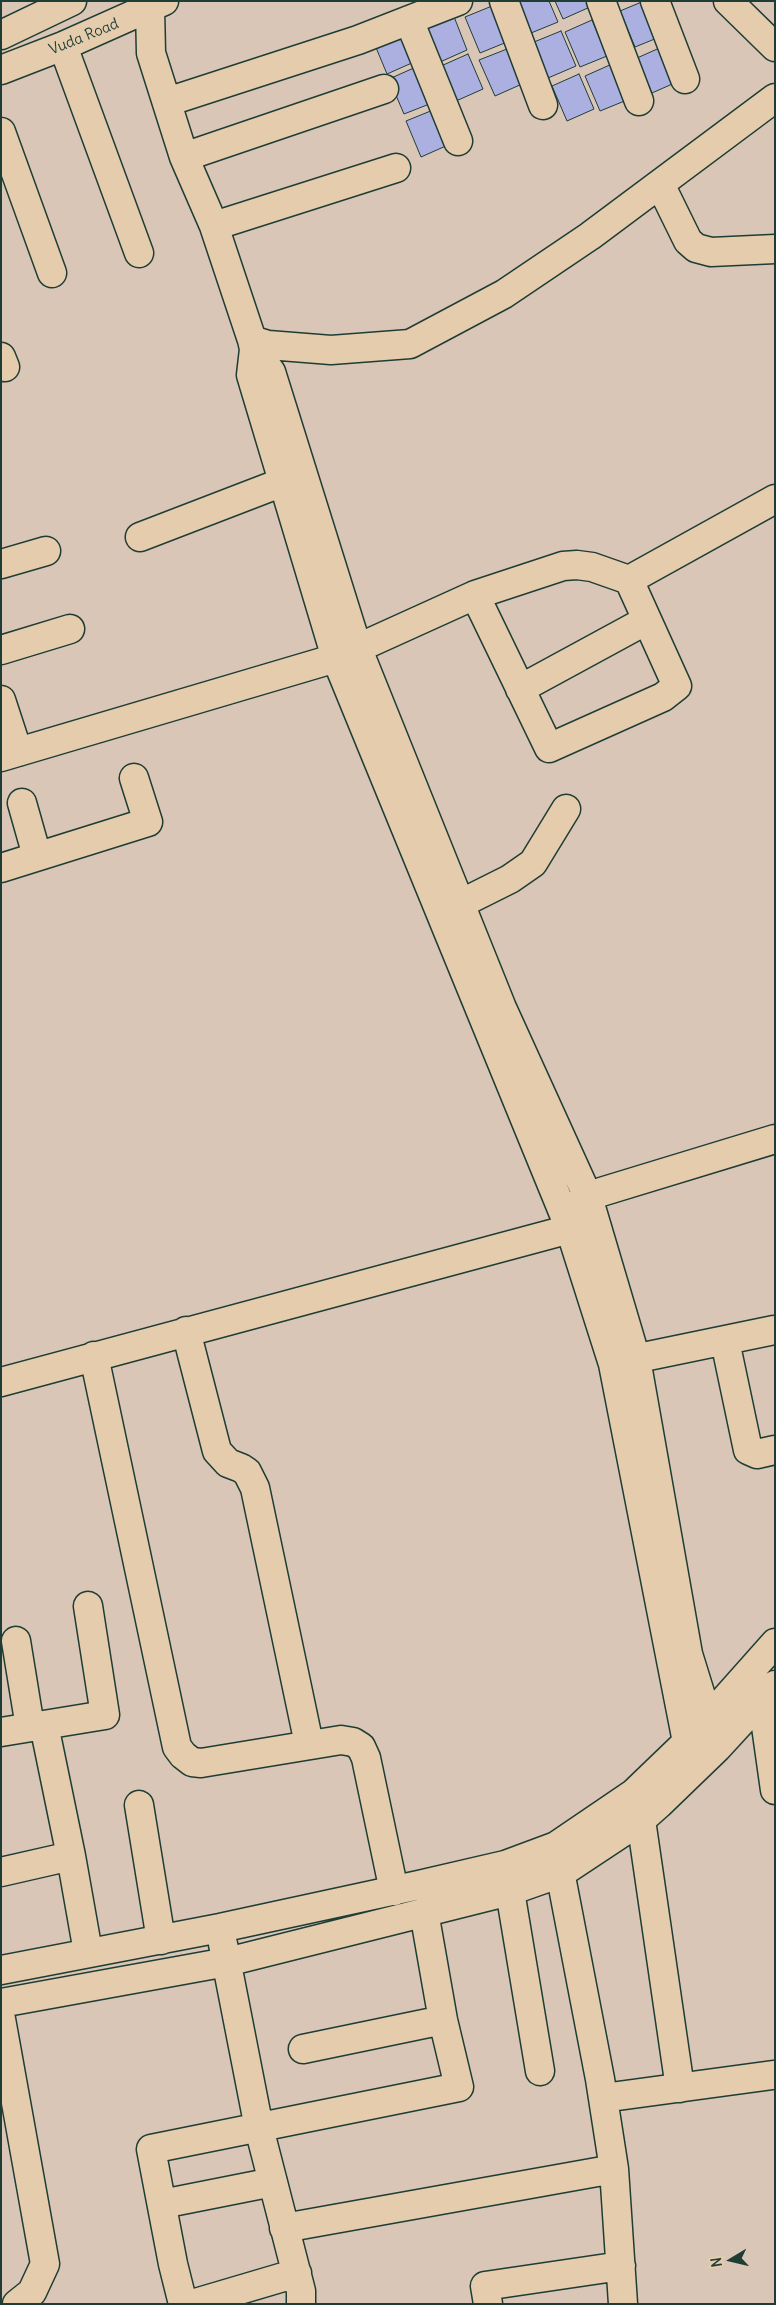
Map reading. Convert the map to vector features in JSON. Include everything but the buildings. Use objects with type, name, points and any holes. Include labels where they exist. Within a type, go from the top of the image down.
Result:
[{"type":"street","points":[[1,35],[72,1]]},
{"type":"street","points":[[167,102],[358,40],[458,1]]},
{"type":"street","points":[[504,1],[542,105]]},
{"type":"street","points":[[600,1],[639,101]]},
{"type":"street","points":[[655,1],[685,79]]},
{"type":"street","points":[[728,1],[775,47]]},
{"type":"street","points":[[151,53],[154,3]]},
{"type":"street","name":"Vuda Road","points":[[1,70],[63,46],[122,10],[154,3]]},
{"type":"street","points":[[122,10],[151,53],[184,157],[214,226],[250,334],[271,372],[347,652],[460,904],[502,1008],[588,1197],[688,1654],[717,1748]]},
{"type":"street","points":[[409,20],[458,141]]},
{"type":"street","points":[[63,46],[139,253]]},
{"type":"street","points":[[184,157],[384,89]]},
{"type":"street","points":[[250,334],[268,345],[331,350],[410,344],[504,294],[590,236],[775,98]]},
{"type":"street","points":[[1,132],[52,273]]},
{"type":"street","points":[[214,226],[396,168]]},
{"type":"street","points":[[660,184],[688,241],[696,248],[711,252],[775,249]]},
{"type":"street","points":[[250,334],[251,375],[283,482],[567,1221],[624,1361],[687,1742],[695,1769]]},
{"type":"street","points":[[140,537],[283,482]]},
{"type":"street","points":[[629,580],[775,499]]},
{"type":"street","points":[[1,564],[46,551]]},
{"type":"street","points":[[1,700],[9,755],[347,652],[475,595],[563,566],[577,565],[592,567],[629,580],[677,686],[663,697],[549,748],[475,595]]},
{"type":"street","points":[[520,689],[647,620]]},
{"type":"street","points":[[1,650],[70,629]]},
{"type":"street","points":[[1,868],[148,822],[134,778]]},
{"type":"street","points":[[22,803],[38,856]]},
{"type":"street","points":[[460,904],[510,879],[533,863],[566,809]]},
{"type":"street","points":[[1,1382],[186,1331],[567,1221],[588,1197],[775,1139]]},
{"type":"street","points":[[624,1361],[774,1330]]},
{"type":"street","points":[[186,1331],[217,1451],[228,1463],[247,1472],[255,1488],[309,1744]]},
{"type":"street","points":[[726,1341],[748,1450],[757,1454],[775,1450]]},
{"type":"street","points":[[94,1356],[177,1747],[192,1762],[201,1763],[341,1740],[353,1742],[361,1747],[366,1758],[394,1891]]},
{"type":"street","points":[[1,1732],[105,1714],[88,1606]]},
{"type":"street","points":[[16,1641],[71,1856],[88,1952]]},
{"type":"street","points":[[1,1970],[88,1952],[161,1940],[394,1891],[505,1865],[556,1846],[634,1793],[687,1742],[775,1643]]},
{"type":"street","points":[[747,1674],[769,1692],[775,1790]]},
{"type":"street","points":[[1,2003],[227,1962],[510,1891],[561,1872],[641,1820],[717,1748],[769,1692]]},
{"type":"street","points":[[139,1805],[161,1940]]},
{"type":"street","points":[[641,1820],[680,2088]]},
{"type":"street","points":[[556,1846],[603,2098],[614,2169],[623,2304]]},
{"type":"street","points":[[1,1872],[71,1856]]},
{"type":"street","points":[[510,1891],[540,2071]]},
{"type":"street","points":[[183,2304],[152,2149],[458,2087],[443,2020],[424,1912]]},
{"type":"street","points":[[220,1928],[260,2128],[301,2291],[301,2304]]},
{"type":"street","points":[[1,2019],[45,2264],[32,2292],[17,2304]]},
{"type":"street","points":[[303,2049],[443,2020]]},
{"type":"street","points":[[603,2098],[773,2075]]},
{"type":"street","points":[[284,2228],[614,2169]]},
{"type":"street","points":[[162,2204],[273,2182]]},
{"type":"street","points":[[488,2304],[485,2286],[621,2266]]},
{"type":"street","points":[[192,2304],[296,2273]]}]
